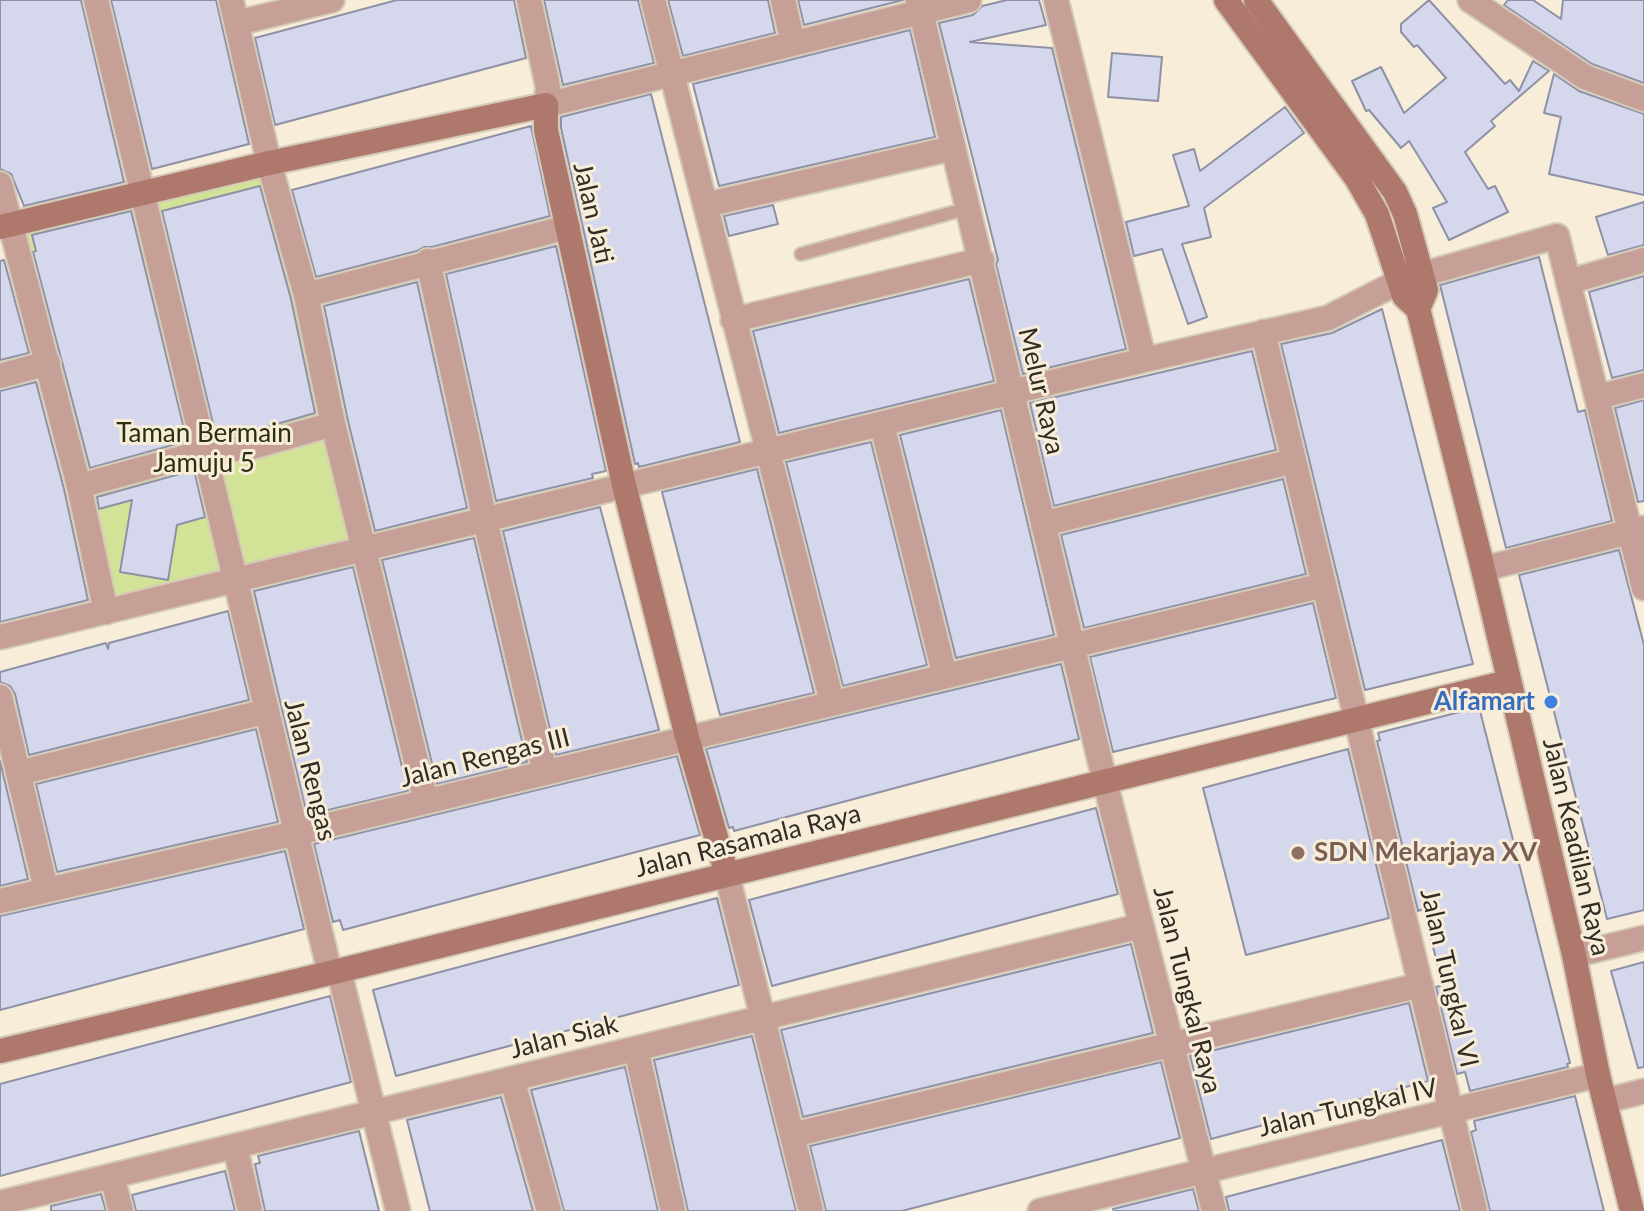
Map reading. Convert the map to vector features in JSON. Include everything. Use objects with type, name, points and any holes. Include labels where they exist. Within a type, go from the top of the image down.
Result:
[{"type":"street","name":"Jalan Rengas","points":[[96,0],[296,833],[398,1211]]},
{"type":"street","points":[[332,0],[234,12],[269,163],[306,295],[333,424],[426,801]]},
{"type":"street","points":[[529,0],[548,87],[546,105]]},
{"type":"street","points":[[653,0],[832,702]]},
{"type":"street","points":[[783,0],[793,43]]},
{"type":"street","points":[[5,226],[269,163],[546,105],[793,43],[920,6],[969,0]]},
{"type":"street","points":[[1056,0],[1144,360]]},
{"type":"street","points":[[1226,0],[1357,179],[1411,278]]},
{"type":"street","points":[[1256,0],[1395,192],[1405,214],[1411,278]]},
{"type":"street","points":[[1470,0],[1585,77],[1644,99]]},
{"type":"street","name":"Melur Raya","points":[[920,6],[1105,782]]},
{"type":"street","name":"Jalan Jati","points":[[546,105],[546,130],[624,485],[687,737],[727,875]]},
{"type":"street","points":[[705,205],[953,148]]},
{"type":"street","points":[[0,184],[5,226],[48,363],[106,612]]},
{"type":"street","points":[[306,295],[568,227]]},
{"type":"street","points":[[0,637],[1328,318],[1411,278],[1557,236],[1598,397],[1637,530],[1644,588]]},
{"type":"street","points":[[733,320],[982,260]]},
{"type":"street","points":[[1568,282],[1644,260]]},
{"type":"street","points":[[428,261],[545,772]]},
{"type":"street","name":"Jalan Keadilan Raya","points":[[1411,278],[1404,296],[1418,309],[1483,569],[1632,1211]]},
{"type":"street","name":"Jalan Tungkal VI","points":[[1263,332],[1475,1211]]},
{"type":"street","points":[[0,376],[48,363]]},
{"type":"street","points":[[1598,397],[1644,385]]},
{"type":"street","points":[[79,486],[204,452],[252,447],[333,424]]},
{"type":"street","points":[[882,425],[945,676]]},
{"type":"street","points":[[1043,524],[1293,461]]},
{"type":"street","points":[[1483,569],[1637,530]]},
{"type":"street","name":"Jalan Rengas III","points":[[0,901],[296,833],[1324,585]]},
{"type":"street","name":"Jalan Rasamala Raya","points":[[0,1051],[335,972],[1508,682]]},
{"type":"street","points":[[0,697],[46,889]]},
{"type":"street","points":[[19,773],[267,711]]},
{"type":"street","name":"Jalan Tungkal Raya","points":[[1105,782],[1214,1211]]},
{"type":"street","points":[[727,875],[811,1211]]},
{"type":"street","name":"Jalan Siak","points":[[0,1203],[1141,926]]},
{"type":"street","points":[[1574,955],[1644,938]]},
{"type":"street","points":[[792,1135],[1421,985]]},
{"type":"street","points":[[636,1049],[673,1211]]},
{"type":"street","name":"Jalan Tungkal IV","points":[[1204,1171],[1598,1075]]},
{"type":"street","points":[[512,1079],[549,1211]]},
{"type":"street","points":[[1605,1101],[1644,1091]]},
{"type":"street","points":[[235,1146],[250,1211]]},
{"type":"street","points":[[1040,1211],[1204,1171]]},
{"type":"street","points":[[112,1176],[121,1211]]},
{"type":"lane","points":[[801,254],[969,208]]},
{"type":"green space","name":"Taman Bermain Jamuju 5","points":[[269,163],[365,548],[106,612],[10,224]]},
{"type":"building","points":[[0,0],[81,0],[124,182],[24,206],[11,174],[0,169]]},
{"type":"building","points":[[111,0],[216,0],[249,144],[152,169]]},
{"type":"building","points":[[397,0],[514,0],[526,58],[275,125],[255,38]]},
{"type":"building","points":[[544,0],[638,0],[654,63],[563,85]]},
{"type":"building","points":[[668,0],[768,0],[775,33],[683,56]]},
{"type":"building","points":[[798,0],[903,0],[804,25]]},
{"type":"building","points":[[1007,0],[1039,0],[1046,25],[970,42],[1052,48],[1126,349],[1023,374],[939,23],[973,15],[982,6]]},
{"type":"building","points":[[1429,0],[1505,84],[1510,80],[1519,91],[1533,61],[1549,71],[1491,121],[1495,126],[1465,152],[1488,189],[1495,186],[1508,212],[1449,240],[1433,208],[1447,202],[1409,141],[1401,148],[1369,110],[1366,111],[1352,81],[1381,67],[1404,113],[1446,78],[1401,32],[1401,24]]},
{"type":"building","points":[[1508,0],[1533,0],[1561,19],[1563,0],[1644,0],[1644,83],[1592,64],[1504,5]]},
{"type":"building","points":[[910,30],[935,137],[719,186],[693,84]]},
{"type":"building","points":[[1112,53],[1162,57],[1158,101],[1108,97]]},
{"type":"building","points":[[1554,74],[1579,91],[1644,114],[1644,195],[1549,174],[1561,117],[1544,113]]},
{"type":"building","points":[[651,94],[740,442],[639,467],[638,463],[635,464],[561,117]]},
{"type":"building","points":[[1285,107],[1304,133],[1204,208],[1211,237],[1182,244],[1207,317],[1188,324],[1162,249],[1134,256],[1126,222],[1189,206],[1173,155],[1194,149],[1200,171]]},
{"type":"building","points":[[531,126],[550,216],[316,277],[292,190]]},
{"type":"building","points":[[260,186],[291,299],[315,413],[249,432],[216,436],[162,211]]},
{"type":"building","points":[[1644,202],[1644,245],[1608,255],[1596,217]]},
{"type":"building","points":[[773,205],[778,224],[729,236],[724,216]]},
{"type":"building","points":[[131,211],[187,441],[90,468],[33,252],[36,251],[32,235]]},
{"type":"building","points":[[556,246],[606,471],[592,474],[593,478],[496,501],[446,274]]},
{"type":"building","points":[[1539,257],[1578,412],[1585,410],[1612,521],[1506,548],[1440,285]]},
{"type":"building","points":[[4,260],[29,353],[0,360],[0,261]]},
{"type":"building","points":[[1644,276],[1644,370],[1612,378],[1589,292]]},
{"type":"building","points":[[969,279],[994,381],[779,433],[753,331]]},
{"type":"building","points":[[417,282],[467,508],[375,531],[324,306]]},
{"type":"building","points":[[1382,309],[1473,664],[1365,690],[1281,344],[1332,333]]},
{"type":"building","points":[[1252,351],[1276,450],[1054,506],[1030,403]]},
{"type":"building","points":[[36,382],[64,489],[88,600],[0,622],[0,391]]},
{"type":"building","points":[[1644,400],[1644,501],[1638,502],[1615,408]]},
{"type":"building","points":[[1001,410],[1054,635],[956,658],[900,435]]},
{"type":"building","points":[[871,442],[927,665],[843,686],[786,462]]},
{"type":"building","points":[[757,469],[814,693],[720,715],[662,492]]},
{"type":"building","points":[[194,470],[205,517],[177,525],[168,580],[120,572],[132,500],[99,509],[97,497]]},
{"type":"building","points":[[1283,479],[1306,574],[1084,628],[1061,535]]},
{"type":"building","points":[[600,507],[659,730],[556,755],[503,531]]},
{"type":"building","points":[[474,538],[527,762],[437,784],[382,560]]},
{"type":"building","points":[[1619,550],[1644,645],[1644,910],[1607,919],[1519,575]]},
{"type":"building","points":[[353,567],[408,791],[307,815],[254,591]]},
{"type":"building","points":[[1313,603],[1336,698],[1113,752],[1090,657]]},
{"type":"building","points":[[228,611],[249,700],[29,755],[15,694],[10,686],[0,682],[0,672],[106,643],[108,649],[109,643]]},
{"type":"building","points":[[1061,664],[1079,739],[734,831],[733,827],[729,828],[706,749]]},
{"type":"building","points":[[1479,707],[1570,1063],[1568,1067],[1470,1091],[1465,1072],[1457,1074],[1436,987],[1443,985],[1423,909],[1418,911],[1377,741],[1380,740],[1378,733]]},
{"type":"building","points":[[256,729],[278,822],[57,872],[36,784]]},
{"type":"building","name":"SDN Mekarjaya XV","points":[[1348,749],[1389,918],[1246,955],[1203,788]]},
{"type":"building","points":[[677,756],[700,835],[343,930],[340,920],[333,922],[314,844]]},
{"type":"building","points":[[0,761],[28,879],[0,886]]},
{"type":"building","points":[[1096,808],[1118,894],[772,986],[749,900]]},
{"type":"building","points":[[285,851],[304,929],[0,1010],[0,916]]},
{"type":"building","points":[[717,898],[739,985],[396,1076],[373,990]]},
{"type":"building","points":[[1131,944],[1153,1033],[803,1117],[781,1030]]},
{"type":"building","points":[[1644,962],[1644,1067],[1638,1068],[1611,971]]},
{"type":"building","points":[[330,996],[351,1082],[0,1176],[0,1084]]},
{"type":"building","points":[[1409,1003],[1428,1081],[1211,1139],[1190,1056]]},
{"type":"building","points":[[752,1036],[796,1211],[688,1211],[654,1060]]},
{"type":"building","points":[[1161,1062],[1180,1138],[902,1211],[826,1211],[810,1146]]},
{"type":"building","points":[[625,1067],[658,1211],[564,1211],[531,1090]]},
{"type":"building","points":[[1575,1096],[1604,1211],[1490,1211],[1471,1132],[1476,1130],[1474,1121]]},
{"type":"building","points":[[501,1097],[533,1211],[430,1211],[407,1120]]},
{"type":"building","points":[[359,1131],[379,1211],[265,1211],[255,1164],[260,1163],[258,1156]]},
{"type":"building","points":[[1442,1140],[1460,1211],[1229,1211],[1226,1197]]},
{"type":"building","points":[[225,1171],[235,1211],[136,1211],[132,1195]]},
{"type":"building","points":[[1193,1189],[1199,1211],[1113,1209]]},
{"type":"building","points":[[101,1194],[106,1211],[51,1211],[51,1206]]},
{"type":"place","name":"Alfamart","points":[[1551,702]]},
{"type":"place","name":"SDN Mekarjaya XV","points":[[1298,853]]}]
